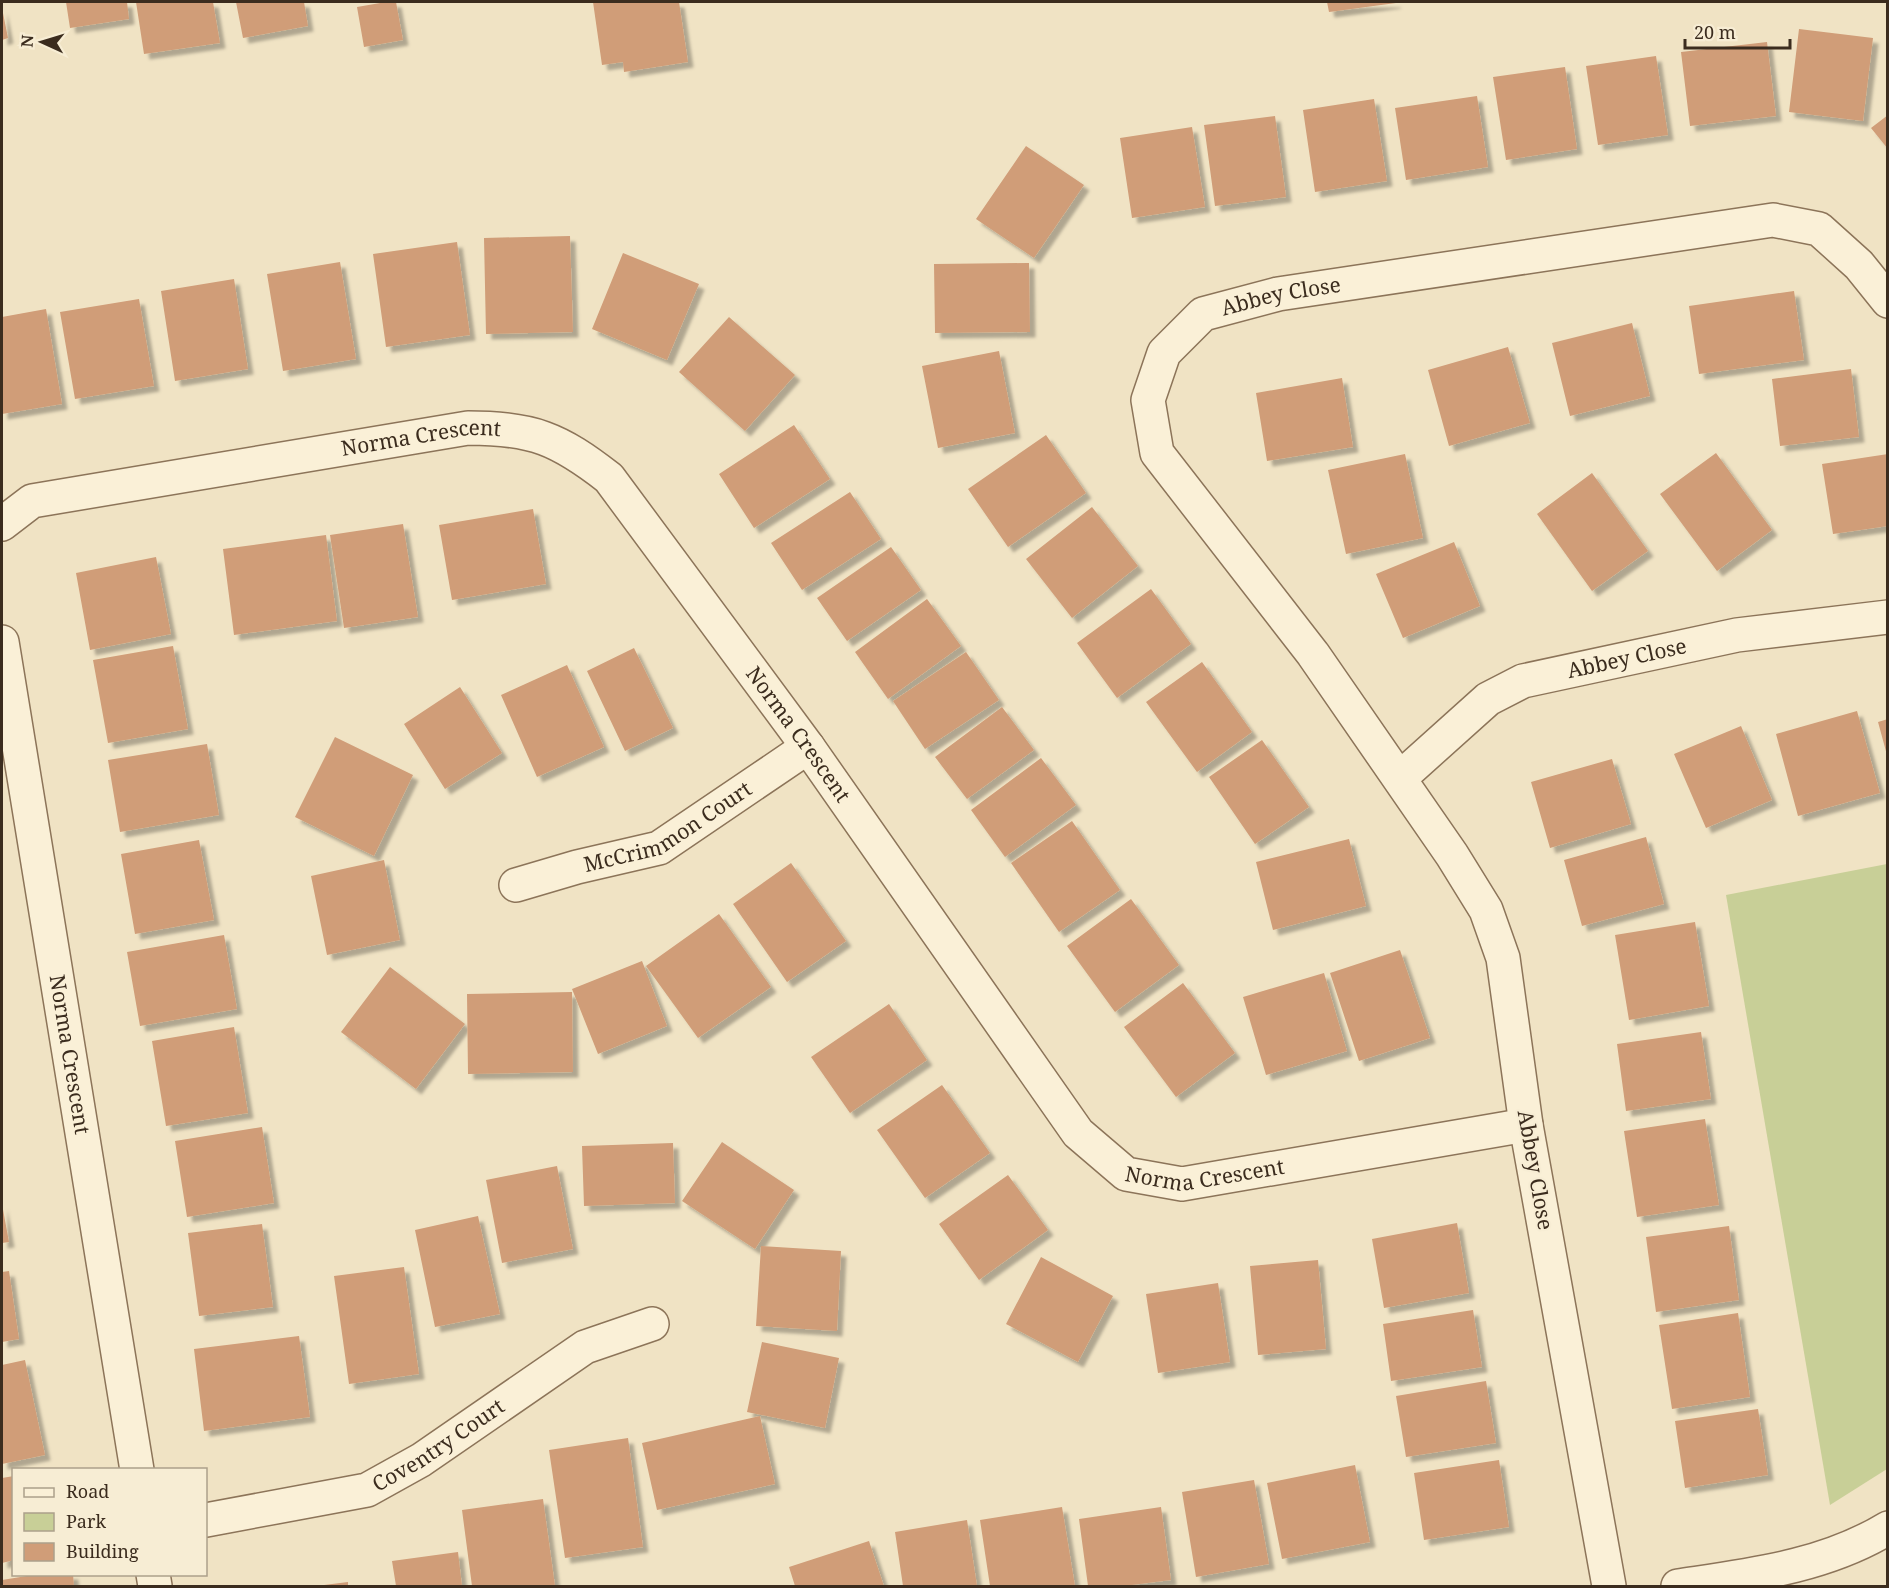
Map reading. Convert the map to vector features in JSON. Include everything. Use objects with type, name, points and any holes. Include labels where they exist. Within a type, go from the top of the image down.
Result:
[{"type":"street","name":"Abbey Close","points":[[1610,1587],[1526,1125],[1503,958],[1486,910],[1400,778],[1312,654],[1157,453],[1148,400],[1164,352],[1203,314],[1278,294],[1773,220],[1819,229],[1859,265],[1887,302]]},
{"type":"street","name":"Norma Crescent","points":[[2,524],[32,501],[468,428],[507,428],[537,433],[579,454],[609,478],[808,747],[1078,1133],[1126,1174],[1182,1184],[1526,1125]]},
{"type":"street","name":"Abbey Close","points":[[1400,778],[1488,699],[1523,681],[1737,635],[1887,617]]},
{"type":"street","name":"Norma Crescent","points":[[2,642],[137,1468]]},
{"type":"street","name":"McCrimmon Court","points":[[516,885],[577,867],[659,848],[808,747]]},
{"type":"street","name":"Coventry Court","points":[[207,1520],[367,1491],[421,1460],[585,1347],[652,1324]]},
{"type":"street","points":[[1678,1587],[1789,1568],[1832,1557],[1865,1542],[1887,1528]]},
{"type":"green space","points":[[1887,864],[1887,1469],[1830,1505],[1726,895]]},
{"type":"building","points":[[66,2],[127,2],[129,19],[70,28]]},
{"type":"building","points":[[136,2],[213,2],[220,43],[144,54]]},
{"type":"building","points":[[236,2],[304,2],[308,26],[243,38]]},
{"type":"building","points":[[396,2],[403,40],[364,47],[357,7]]},
{"type":"building","points":[[593,2],[679,2],[688,62],[624,72],[623,62],[602,65]]},
{"type":"building","points":[[1327,2],[1395,2],[1396,3],[1329,12]]},
{"type":"building","points":[[2,8],[8,38],[2,40]]},
{"type":"building","points":[[1799,29],[1873,38],[1863,121],[1789,112]]},
{"type":"building","points":[[1767,42],[1776,116],[1690,126],[1681,52]]},
{"type":"building","points":[[1656,56],[1668,135],[1598,145],[1586,66]]},
{"type":"building","points":[[1565,67],[1577,149],[1506,160],[1493,77]]},
{"type":"building","points":[[1477,96],[1488,167],[1406,180],[1395,108]]},
{"type":"building","points":[[1374,99],[1387,181],[1315,192],[1303,110]]},
{"type":"building","points":[[1888,115],[1888,149],[1871,128]]},
{"type":"building","points":[[1275,116],[1286,197],[1215,206],[1204,125]]},
{"type":"building","points":[[1192,127],[1205,207],[1132,218],[1120,138]]},
{"type":"building","points":[[1026,146],[1084,185],[1034,258],[976,219]]},
{"type":"building","points":[[570,236],[573,332],[486,334],[484,238]]},
{"type":"building","points":[[457,242],[470,335],[386,347],[373,254]]},
{"type":"building","points":[[623,253],[699,284],[667,360],[592,329]]},
{"type":"building","points":[[340,262],[356,359],[283,371],[267,274]]},
{"type":"building","points":[[1029,263],[1030,332],[935,333],[934,264]]},
{"type":"building","points":[[234,279],[248,369],[175,381],[161,291]]},
{"type":"building","points":[[1794,291],[1804,360],[1699,374],[1689,306]]},
{"type":"building","points":[[139,299],[154,386],[75,399],[60,312]]},
{"type":"building","points":[[46,309],[62,404],[2,414],[2,317]]},
{"type":"building","points":[[729,317],[795,375],[745,431],[679,372]]},
{"type":"building","points":[[1632,323],[1650,396],[1570,416],[1552,343]]},
{"type":"building","points":[[1508,347],[1530,423],[1449,446],[1428,370]]},
{"type":"building","points":[[999,351],[1015,433],[938,448],[922,366]]},
{"type":"building","points":[[1851,369],[1859,437],[1780,446],[1772,379]]},
{"type":"building","points":[[1342,378],[1353,447],[1267,461],[1256,393]]},
{"type":"building","points":[[794,425],[830,479],[754,528],[719,474]]},
{"type":"building","points":[[1046,435],[1086,493],[1008,547],[968,489]]},
{"type":"building","points":[[1716,453],[1772,530],[1717,571],[1660,494]]},
{"type":"building","points":[[1405,454],[1423,538],[1346,554],[1328,470]]},
{"type":"building","points":[[1888,454],[1888,526],[1833,534],[1822,464]]},
{"type":"building","points":[[1592,473],[1648,551],[1592,591],[1537,514]]},
{"type":"building","points":[[850,492],[881,539],[802,590],[771,543]]},
{"type":"building","points":[[1092,507],[1138,566],[1072,618],[1026,559]]},
{"type":"building","points":[[533,509],[546,584],[452,600],[439,525]]},
{"type":"building","points":[[403,524],[418,617],[344,628],[330,535]]},
{"type":"building","points":[[326,535],[337,621],[234,635],[223,549]]},
{"type":"building","points":[[1454,542],[1480,606],[1403,638],[1376,574]]},
{"type":"building","points":[[891,547],[921,590],[847,641],[817,598]]},
{"type":"building","points":[[156,557],[171,634],[90,650],[76,573]]},
{"type":"building","points":[[1151,589],[1191,644],[1117,698],[1077,643]]},
{"type":"building","points":[[927,599],[961,646],[888,699],[855,652]]},
{"type":"building","points":[[173,646],[188,729],[108,743],[93,660]]},
{"type":"building","points":[[634,648],[673,728],[625,751],[587,671]]},
{"type":"building","points":[[966,652],[999,700],[925,749],[893,701]]},
{"type":"building","points":[[1202,662],[1252,732],[1197,772],[1146,702]]},
{"type":"building","points":[[567,665],[604,747],[537,777],[501,695]]},
{"type":"building","points":[[460,687],[502,753],[445,789],[404,724]]},
{"type":"building","points":[[1002,707],[1034,750],[967,799],[935,757]]},
{"type":"building","points":[[1857,711],[1880,793],[1798,816],[1776,734]]},
{"type":"building","points":[[1888,719],[1888,755],[1887,755],[1878,722]]},
{"type":"building","points":[[1741,726],[1772,800],[1706,828],[1674,754]]},
{"type":"building","points":[[335,737],[413,775],[374,856],[295,817]]},
{"type":"building","points":[[1262,740],[1309,807],[1255,844],[1209,777]]},
{"type":"building","points":[[207,744],[219,815],[120,832],[108,760]]},
{"type":"building","points":[[1041,758],[1076,805],[1005,857],[971,810]]},
{"type":"building","points":[[1612,759],[1631,824],[1550,848],[1531,782]]},
{"type":"building","points":[[1072,821],[1120,890],[1059,932],[1011,863]]},
{"type":"building","points":[[1646,837],[1664,904],[1582,926],[1564,860]]},
{"type":"building","points":[[1349,839],[1366,906],[1273,930],[1256,862]]},
{"type":"building","points":[[199,840],[214,920],[135,934],[121,854]]},
{"type":"building","points":[[384,860],[400,940],[327,955],[311,876]]},
{"type":"building","points":[[791,863],[846,941],[787,982],[733,904]]},
{"type":"building","points":[[1131,899],[1179,965],[1115,1012],[1067,946]]},
{"type":"building","points":[[719,914],[771,987],[698,1038],[646,966]]},
{"type":"building","points":[[1695,922],[1709,1006],[1629,1020],[1615,935]]},
{"type":"building","points":[[224,935],[237,1009],[140,1026],[127,952]]},
{"type":"building","points":[[1400,950],[1430,1038],[1359,1061],[1330,973]]},
{"type":"building","points":[[642,961],[667,1026],[598,1054],[572,989]]},
{"type":"building","points":[[390,967],[465,1024],[416,1089],[341,1032]]},
{"type":"building","points":[[1324,973],[1347,1051],[1266,1075],[1243,997]]},
{"type":"building","points":[[1183,983],[1235,1053],[1176,1097],[1124,1027]]},
{"type":"building","points":[[572,992],[573,1072],[468,1074],[467,994]]},
{"type":"building","points":[[889,1004],[927,1060],[850,1113],[811,1057]]},
{"type":"building","points":[[234,1027],[248,1113],[166,1126],[152,1041]]},
{"type":"building","points":[[1701,1032],[1711,1099],[1626,1111],[1617,1044]]},
{"type":"building","points":[[942,1085],[990,1153],[925,1198],[877,1130]]},
{"type":"building","points":[[1705,1119],[1719,1205],[1637,1217],[1624,1131]]},
{"type":"building","points":[[262,1127],[274,1203],[187,1217],[175,1141]]},
{"type":"building","points":[[722,1142],[794,1190],[755,1249],[682,1201]]},
{"type":"building","points":[[673,1143],[675,1203],[584,1206],[582,1146]]},
{"type":"building","points":[[557,1166],[573,1249],[502,1263],[486,1180]]},
{"type":"building","points":[[1008,1175],[1048,1230],[979,1280],[939,1224]]},
{"type":"building","points":[[2,1204],[9,1242],[2,1243]]},
{"type":"building","points":[[478,1216],[500,1314],[435,1327],[415,1230]]},
{"type":"building","points":[[1457,1223],[1469,1293],[1384,1308],[1372,1239]]},
{"type":"building","points":[[262,1224],[273,1307],[199,1316],[188,1233]]},
{"type":"building","points":[[1729,1226],[1739,1300],[1656,1312],[1646,1237]]},
{"type":"building","points":[[761,1246],[841,1251],[837,1331],[756,1326]]},
{"type":"building","points":[[1041,1257],[1113,1296],[1078,1362],[1006,1324]]},
{"type":"building","points":[[1318,1260],[1326,1349],[1258,1355],[1250,1266]]},
{"type":"building","points":[[404,1267],[419,1374],[349,1384],[334,1276]]},
{"type":"building","points":[[9,1271],[19,1339],[2,1342],[2,1272]]},
{"type":"building","points":[[1218,1283],[1230,1362],[1158,1373],[1146,1294]]},
{"type":"building","points":[[1473,1310],[1482,1367],[1391,1381],[1383,1324]]},
{"type":"building","points":[[1738,1313],[1750,1397],[1672,1409],[1659,1325]]},
{"type":"building","points":[[299,1336],[310,1417],[204,1431],[194,1349]]},
{"type":"building","points":[[762,1342],[839,1358],[825,1428],[747,1412]]},
{"type":"building","points":[[25,1360],[45,1455],[2,1464],[2,1365]]},
{"type":"building","points":[[1486,1381],[1496,1443],[1406,1457],[1396,1396]]},
{"type":"building","points":[[1758,1409],[1768,1475],[1685,1488],[1675,1421]]},
{"type":"building","points":[[760,1416],[775,1484],[657,1510],[642,1443]]},
{"type":"building","points":[[628,1438],[643,1547],[565,1558],[549,1450]]},
{"type":"building","points":[[1499,1460],[1509,1527],[1424,1540],[1414,1473]]},
{"type":"building","points":[[1355,1465],[1370,1542],[1282,1559],[1267,1483]]},
{"type":"building","points":[[12,1476],[12,1560],[2,1563],[2,1478]]},
{"type":"building","points":[[1254,1480],[1269,1564],[1196,1577],[1182,1492]]},
{"type":"building","points":[[543,1499],[555,1586],[472,1586],[462,1510]]},
{"type":"building","points":[[1062,1507],[1075,1586],[990,1586],[980,1520]]},
{"type":"building","points":[[1161,1507],[1171,1580],[1124,1586],[1088,1586],[1079,1519]]},
{"type":"building","points":[[967,1520],[977,1586],[903,1586],[895,1532]]},
{"type":"building","points":[[869,1541],[884,1586],[795,1586],[789,1567]]},
{"type":"building","points":[[458,1552],[462,1586],[396,1586],[392,1561]]},
{"type":"building","points":[[27,1576],[73,1576],[74,1586],[2,1586],[2,1580]]},
{"type":"building","points":[[348,1582],[348,1586],[324,1586],[324,1585]]}]
